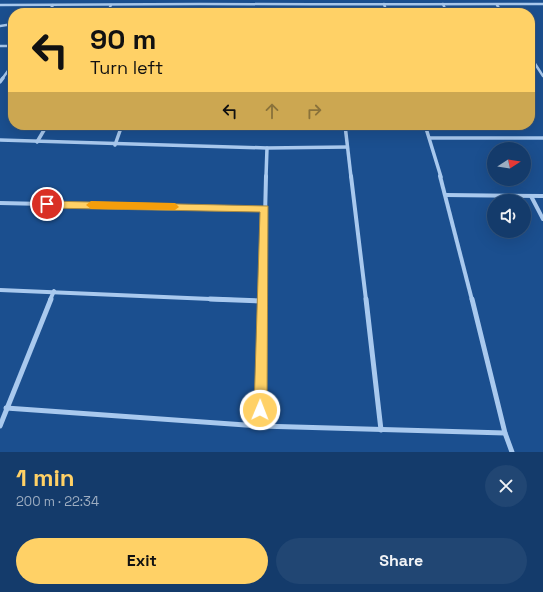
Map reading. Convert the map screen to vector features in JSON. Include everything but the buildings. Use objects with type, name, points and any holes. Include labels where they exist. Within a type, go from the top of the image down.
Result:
[{"type":"street","points":[[228,0],[228,5]]},
{"type":"street","points":[[280,0],[280,5]]},
{"type":"street","points":[[370,0],[376,4]]},
{"type":"street","points":[[0,5],[111,5],[171,1],[228,5],[543,4]]},
{"type":"street","points":[[384,4],[385,8]]},
{"type":"street","points":[[443,4],[445,8]]},
{"type":"street","points":[[497,4],[499,8]]},
{"type":"street","points":[[535,64],[543,76]]},
{"type":"street","points":[[0,82],[8,71]]},
{"type":"street","points":[[37,142],[43,130]]},
{"type":"street","points":[[115,144],[120,130]]},
{"type":"street","points":[[345,130],[381,430]]},
{"type":"street","points":[[427,130],[446,195],[505,433],[512,452]]},
{"type":"street","points":[[430,138],[543,138]]},
{"type":"street","points":[[0,140],[267,148],[347,146]]},
{"type":"street","points":[[260,426],[267,148]]},
{"type":"street","points":[[446,195],[543,196]]},
{"type":"street","points":[[532,196],[543,219]]},
{"type":"street","points":[[0,203],[265,208]]},
{"type":"street","points":[[0,290],[54,291],[263,301]]},
{"type":"street","points":[[0,426],[54,291]]},
{"type":"street","points":[[6,408],[260,426],[505,433]]},
{"type":"slow traffic","points":[[91,205],[175,207]]},
{"type":"route","points":[[47,204],[265,208],[260,410]]}]
